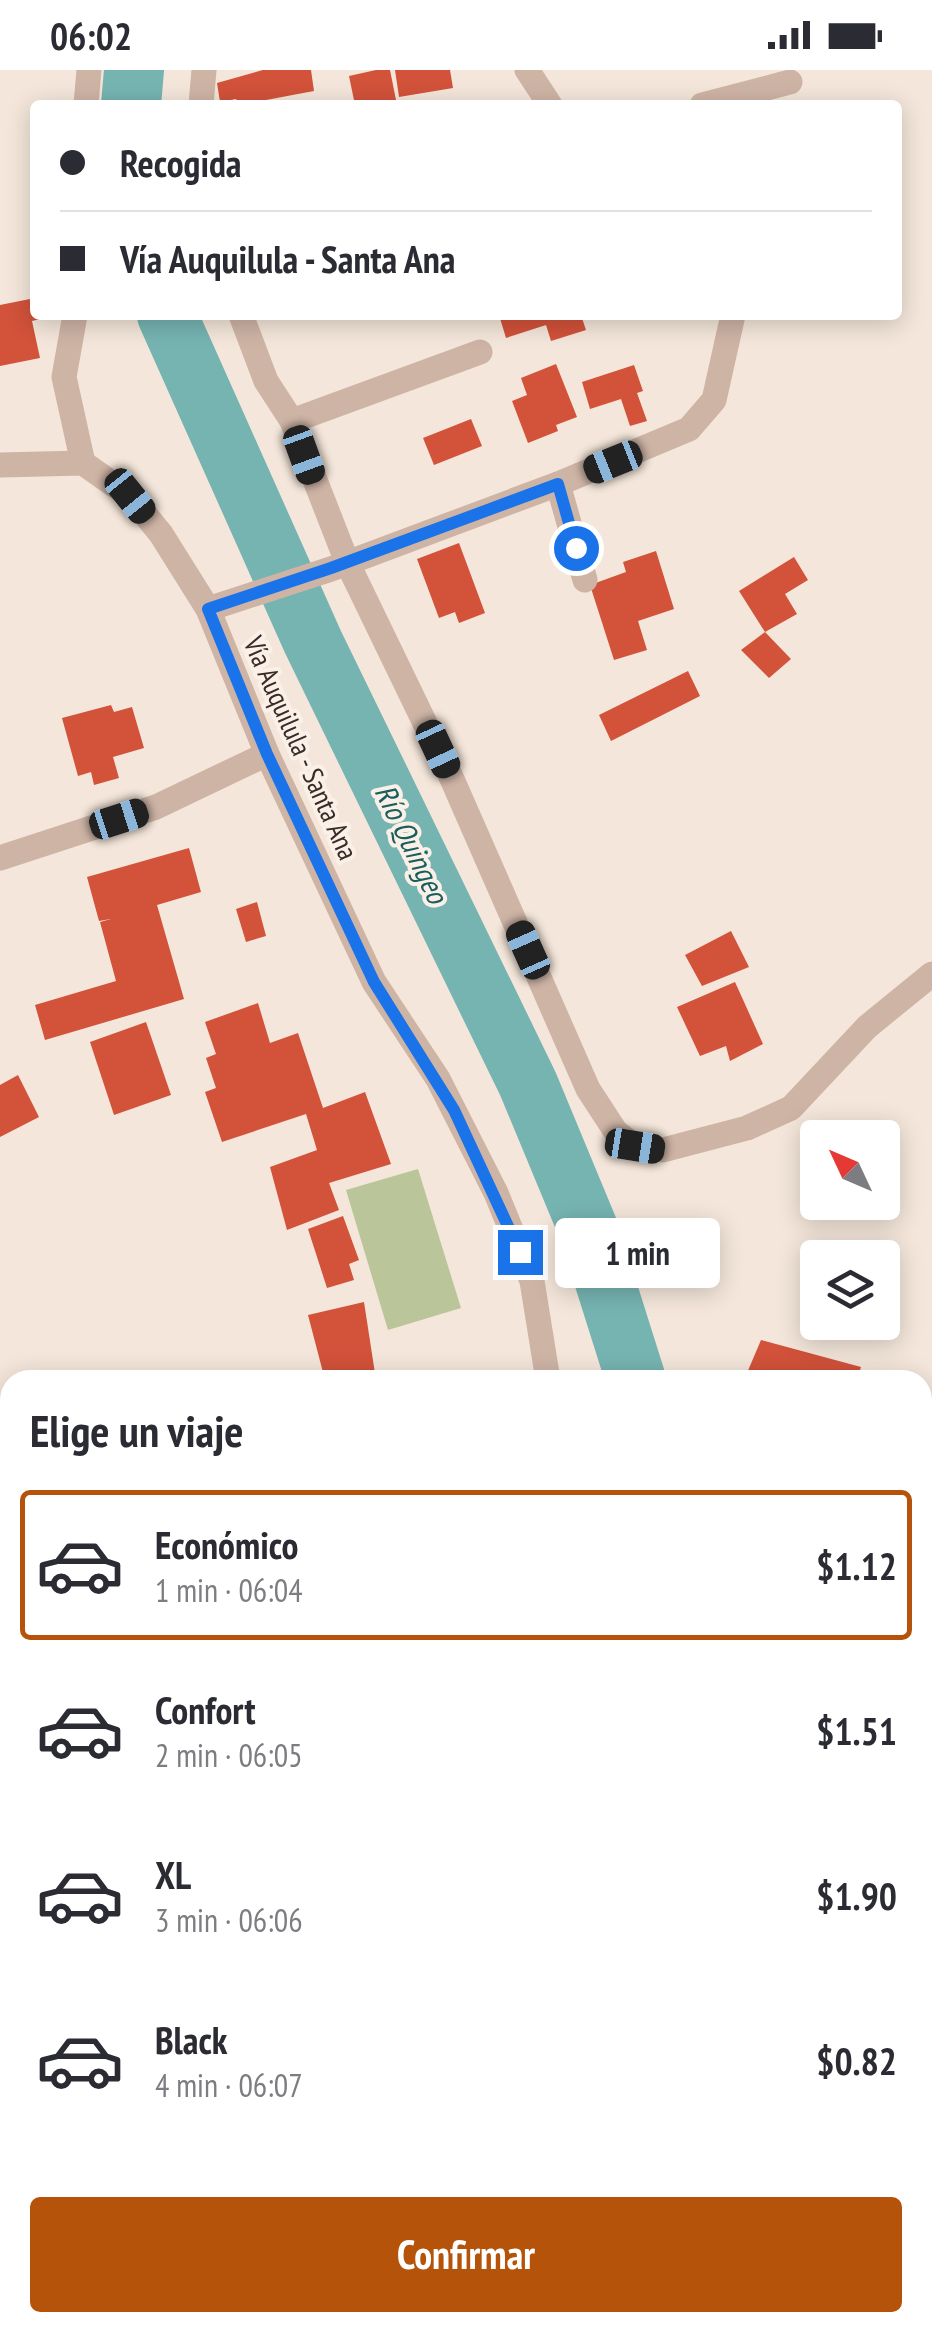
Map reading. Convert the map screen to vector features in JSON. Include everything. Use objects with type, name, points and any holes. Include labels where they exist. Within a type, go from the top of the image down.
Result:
[{"type":"street","points":[[87,100],[90,70]]},
{"type":"street","points":[[201,100],[204,70]]},
{"type":"street","points":[[528,70],[547,100]]},
{"type":"street","points":[[725,100],[788,86]]},
{"type":"street","points":[[74,320],[64,377],[82,463]]},
{"type":"street","points":[[244,320],[266,381],[292,421],[339,565],[452,780],[588,1089],[616,1132],[635,1146],[663,1150],[748,1128],[792,1108],[867,1028],[932,974]]},
{"type":"street","name":"Vía Auquilula - Santa Ana","points":[[546,1370],[532,1281],[496,1194],[438,1079],[374,982],[267,754],[208,609],[558,484],[688,429],[714,400],[732,320]]},
{"type":"street","points":[[292,421],[480,352]]},
{"type":"street","points":[[0,464],[82,463],[130,496],[161,534],[208,609]]},
{"type":"street","points":[[558,484],[585,580]]},
{"type":"street","points":[[0,858],[156,807],[267,754]]},
{"type":"green space","points":[[418,1169],[461,1308],[388,1330],[346,1190]]},
{"type":"building","points":[[263,70],[311,70],[314,91],[266,100],[220,100],[217,83]]},
{"type":"building","points":[[390,70],[396,100],[354,100],[349,76]]},
{"type":"building","points":[[395,70],[450,70],[453,88],[399,97]]},
{"type":"building","points":[[30,299],[30,320],[36,320],[32,321],[40,358],[0,366],[0,305]]},
{"type":"building","points":[[501,320],[583,320],[586,330],[551,341],[546,325],[506,338]]},
{"type":"building","points":[[556,364],[577,417],[556,425],[558,431],[528,443],[512,401],[527,395],[521,378]]},
{"type":"building","points":[[634,365],[643,391],[637,393],[647,421],[630,426],[621,399],[590,409],[582,382]]},
{"type":"building","points":[[471,419],[482,446],[434,465],[423,438]]},
{"type":"building","points":[[459,543],[485,613],[459,623],[455,612],[439,618],[417,559]]},
{"type":"building","points":[[656,551],[674,609],[638,621],[647,650],[614,660],[590,585],[626,572],[623,562]]},
{"type":"building","points":[[794,557],[808,580],[785,594],[797,614],[765,632],[739,591]]},
{"type":"building","points":[[765,632],[791,659],[769,678],[741,650]]},
{"type":"building","points":[[688,671],[700,696],[611,741],[599,715]]},
{"type":"building","points":[[111,705],[114,712],[132,707],[144,748],[113,757],[119,778],[94,785],[91,772],[78,776],[62,718]]},
{"type":"building","points":[[189,848],[201,892],[157,905],[184,999],[45,1040],[35,1005],[116,981],[100,922],[111,919],[99,921],[87,877]]},
{"type":"building","points":[[257,902],[266,936],[246,942],[236,909]]},
{"type":"building","points":[[731,931],[749,967],[702,986],[685,955]]},
{"type":"building","points":[[735,982],[763,1044],[730,1061],[726,1046],[700,1056],[677,1007]]},
{"type":"building","points":[[258,1003],[270,1043],[298,1033],[323,1108],[365,1092],[391,1164],[329,1183],[339,1210],[287,1230],[270,1167],[317,1150],[306,1114],[222,1142],[205,1092],[216,1088],[206,1058],[216,1054],[205,1022]]},
{"type":"building","points":[[146,1022],[171,1095],[114,1115],[90,1042]]},
{"type":"building","points":[[18,1075],[39,1117],[0,1137],[0,1085]]},
{"type":"building","points":[[343,1216],[359,1260],[349,1264],[354,1280],[327,1288],[308,1229]]},
{"type":"building","points":[[364,1302],[374,1370],[322,1370],[308,1315]]},
{"type":"building","points":[[761,1340],[861,1367],[860,1370],[748,1370]]},
{"type":"waterway","name":"Río Quingeo","points":[[131,100],[134,70]]},
{"type":"waterway","name":"Río Quingeo","points":[[169,320],[313,642],[528,1084],[589,1231],[633,1370]]},
{"type":"route","points":[[520,1252],[496,1194],[438,1079],[374,982],[267,754],[208,609],[558,484],[576,548]]}]
